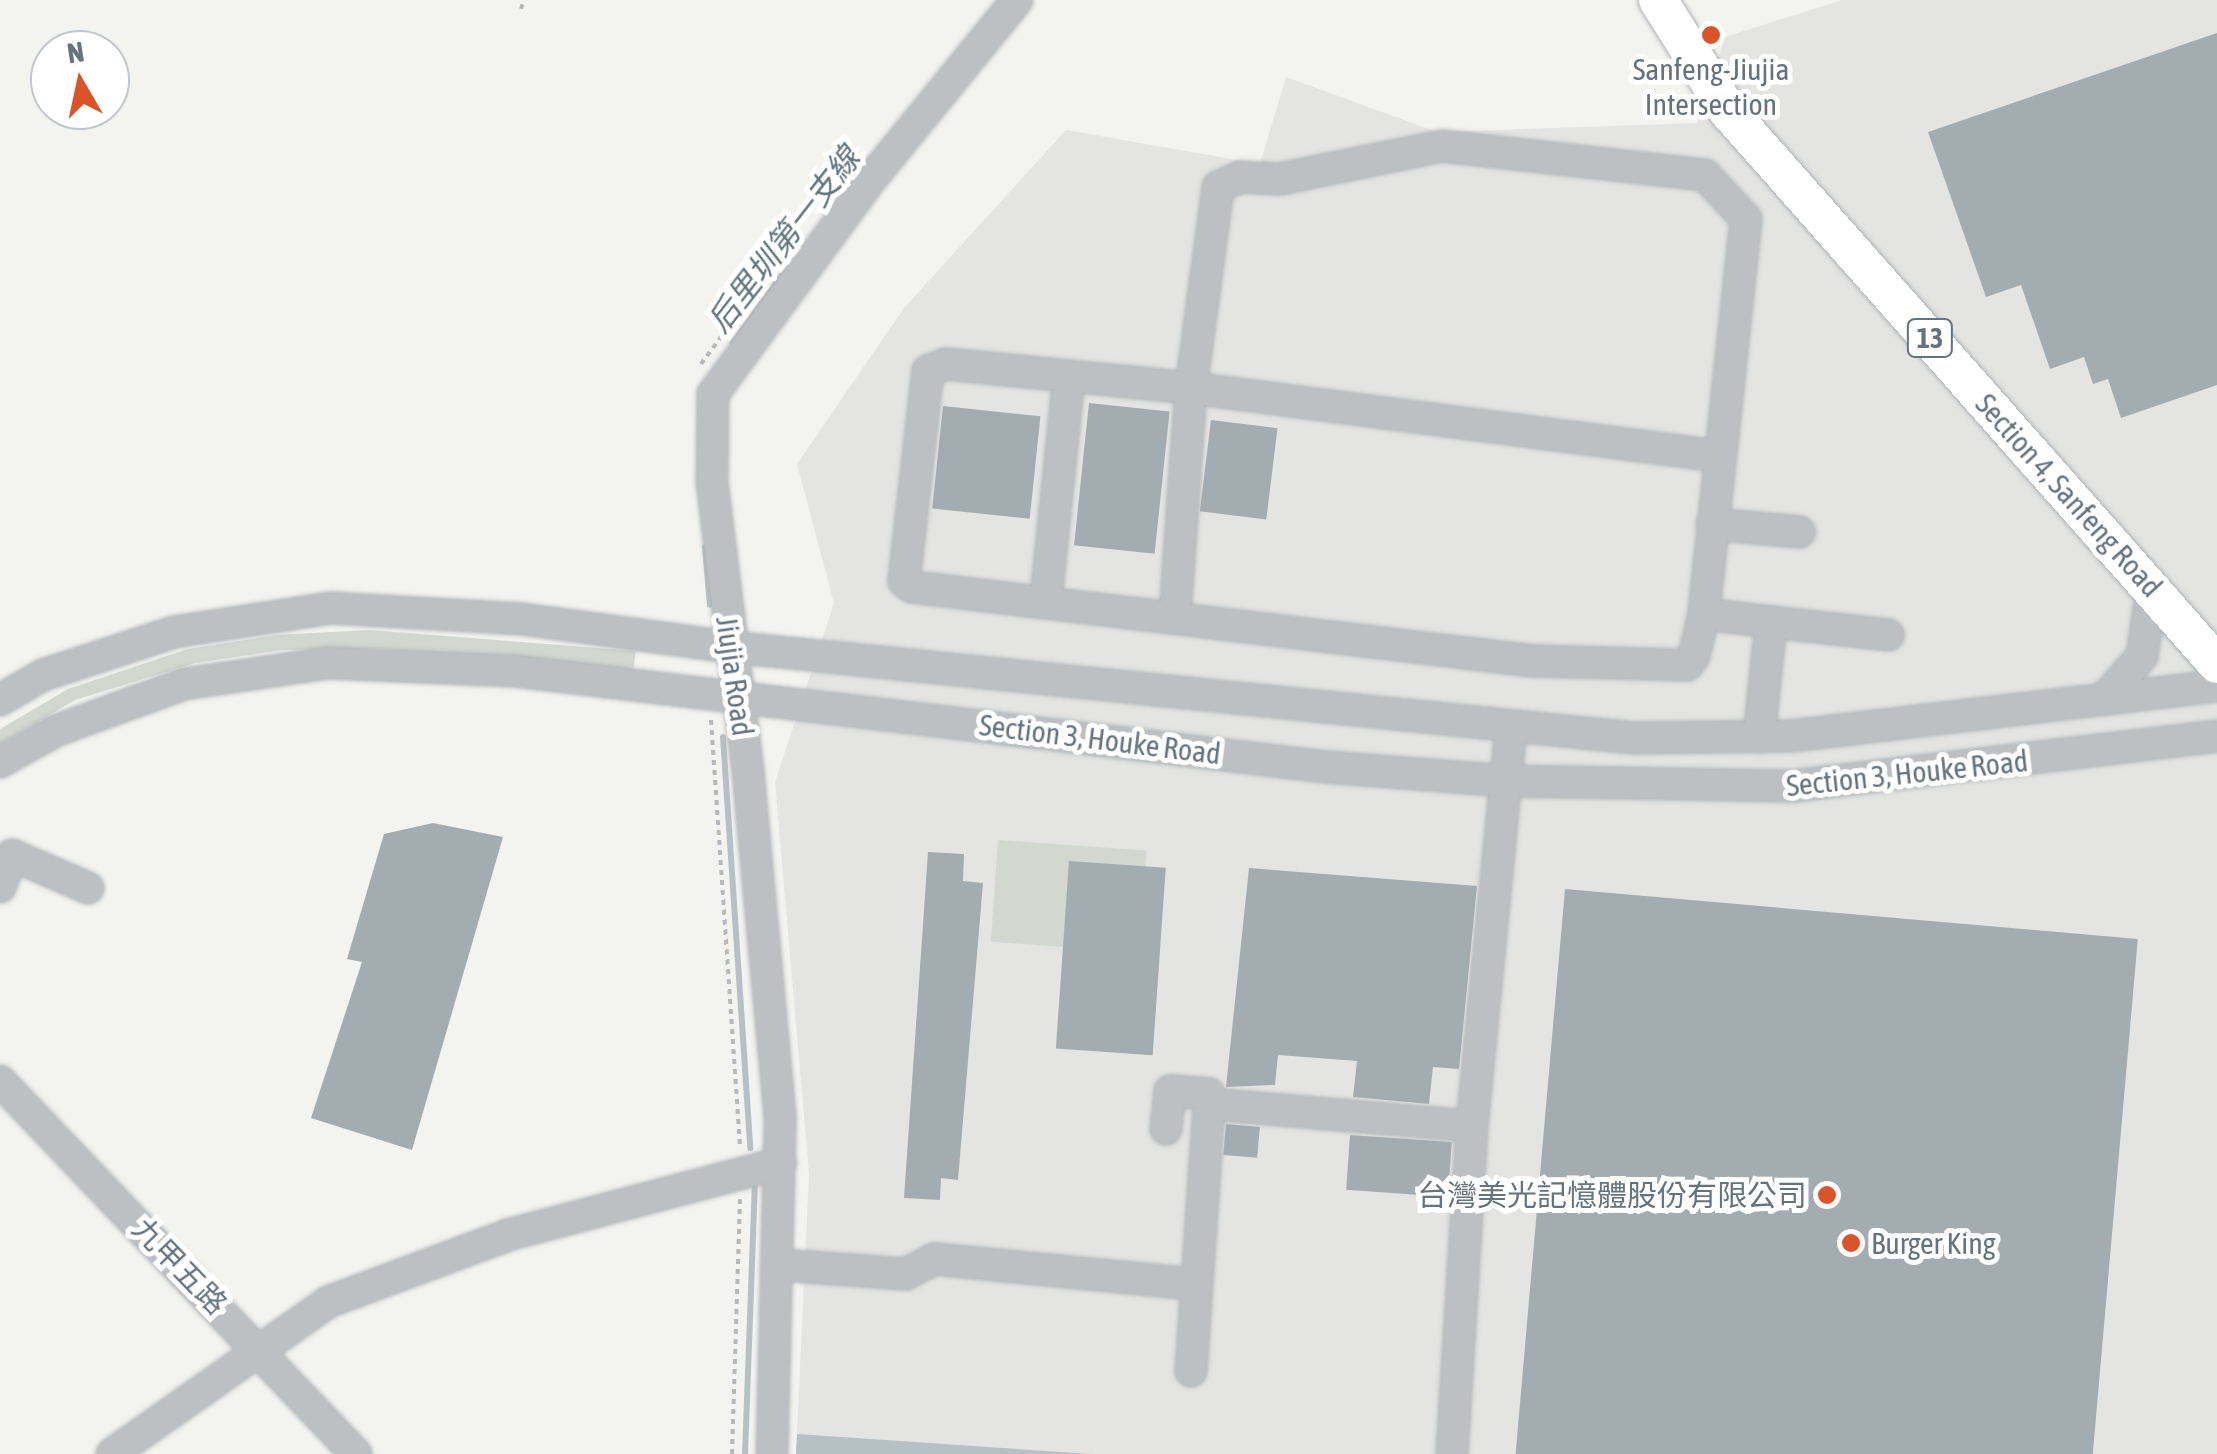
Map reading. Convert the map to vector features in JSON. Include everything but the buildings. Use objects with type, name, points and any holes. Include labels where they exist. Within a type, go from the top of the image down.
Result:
[{"type":"main road","name":"Section 4, Sanfeng Road","points":[[1658,0],[1728,111],[2217,664]]},
{"type":"main road","name":"Section 4, Sanfeng Road","points":[[1685,0],[1746,93],[2217,622]]},
{"type":"street","name":"Jiujia Road","points":[[772,1454],[781,1265],[781,1163],[738,697],[712,484],[713,394],[868,184],[1017,0]]},
{"type":"street","points":[[1175,616],[1191,388],[1218,187],[1240,177],[1280,179],[1442,146],[1705,175],[1746,219],[1704,614],[1686,665],[1533,661],[912,587],[902,571],[928,371],[946,364],[1191,388],[1718,456]]},
{"type":"street","points":[[1046,600],[1069,378]]},
{"type":"street","points":[[1712,524],[1800,532]]},
{"type":"street","points":[[2103,700],[2142,656],[2152,588]]},
{"type":"street","name":"Section 3, Houke Road","points":[[0,700],[42,675],[174,632],[330,608],[522,619],[730,646],[1634,738],[1759,737],[2217,686]]},
{"type":"street","points":[[1704,614],[1888,635]]},
{"type":"street","points":[[1759,737],[1771,622]]},
{"type":"street","name":"Section 3, Houke Road","points":[[0,762],[54,731],[184,684],[328,663],[514,671],[1326,766],[1507,781],[1793,786],[2217,736]]},
{"type":"street","points":[[1452,1454],[1472,1126],[1511,728]]},
{"type":"street","points":[[0,887],[12,855],[88,888]]},
{"type":"street","name":"九甲五路","points":[[0,1081],[260,1349],[356,1454]]},
{"type":"street","points":[[1166,1130],[1170,1091],[1209,1094],[1192,1371]]},
{"type":"street","points":[[1209,1104],[1472,1126]]},
{"type":"street","points":[[112,1454],[328,1302],[508,1235],[781,1163]]},
{"type":"street","points":[[781,1265],[906,1274],[934,1259],[1196,1284]]},
{"type":"path","points":[[522,9],[524,0]]},
{"type":"shaded area","points":[[1842,0],[2217,0],[2217,1454],[796,1454],[809,1174],[775,782],[834,603],[797,464],[904,308],[1066,130],[1260,164],[1286,77],[1437,132],[1697,123],[1725,37]]},
{"type":"shaded area","points":[[369,630],[636,651],[633,672],[378,649],[282,650],[195,663],[75,700],[0,744],[0,729],[68,689],[188,649],[276,635]]},
{"type":"shaded area","points":[[998,840],[1147,850],[1140,952],[991,942]]},
{"type":"shaded area","points":[[797,1434],[1091,1454],[796,1454]]},
{"type":"waterway","name":"后里圳第一支線","points":[[733,343],[787,268]]},
{"type":"waterway","name":"后里圳第一支線","points":[[705,547],[710,605]]},
{"type":"waterway","name":"后里圳第一支線","points":[[723,737],[750,1148]]},
{"type":"waterway","name":"后里圳第一支線","points":[[745,1454],[755,1185]]},
{"type":"place","name":"Sanfeng-Jiujia Intersection","points":[[1711,35]]},
{"type":"place","name":"台灣美光記憶體股份有限公司","points":[[1827,1195]]},
{"type":"place","name":"Burger King","points":[[1851,1243]]}]
